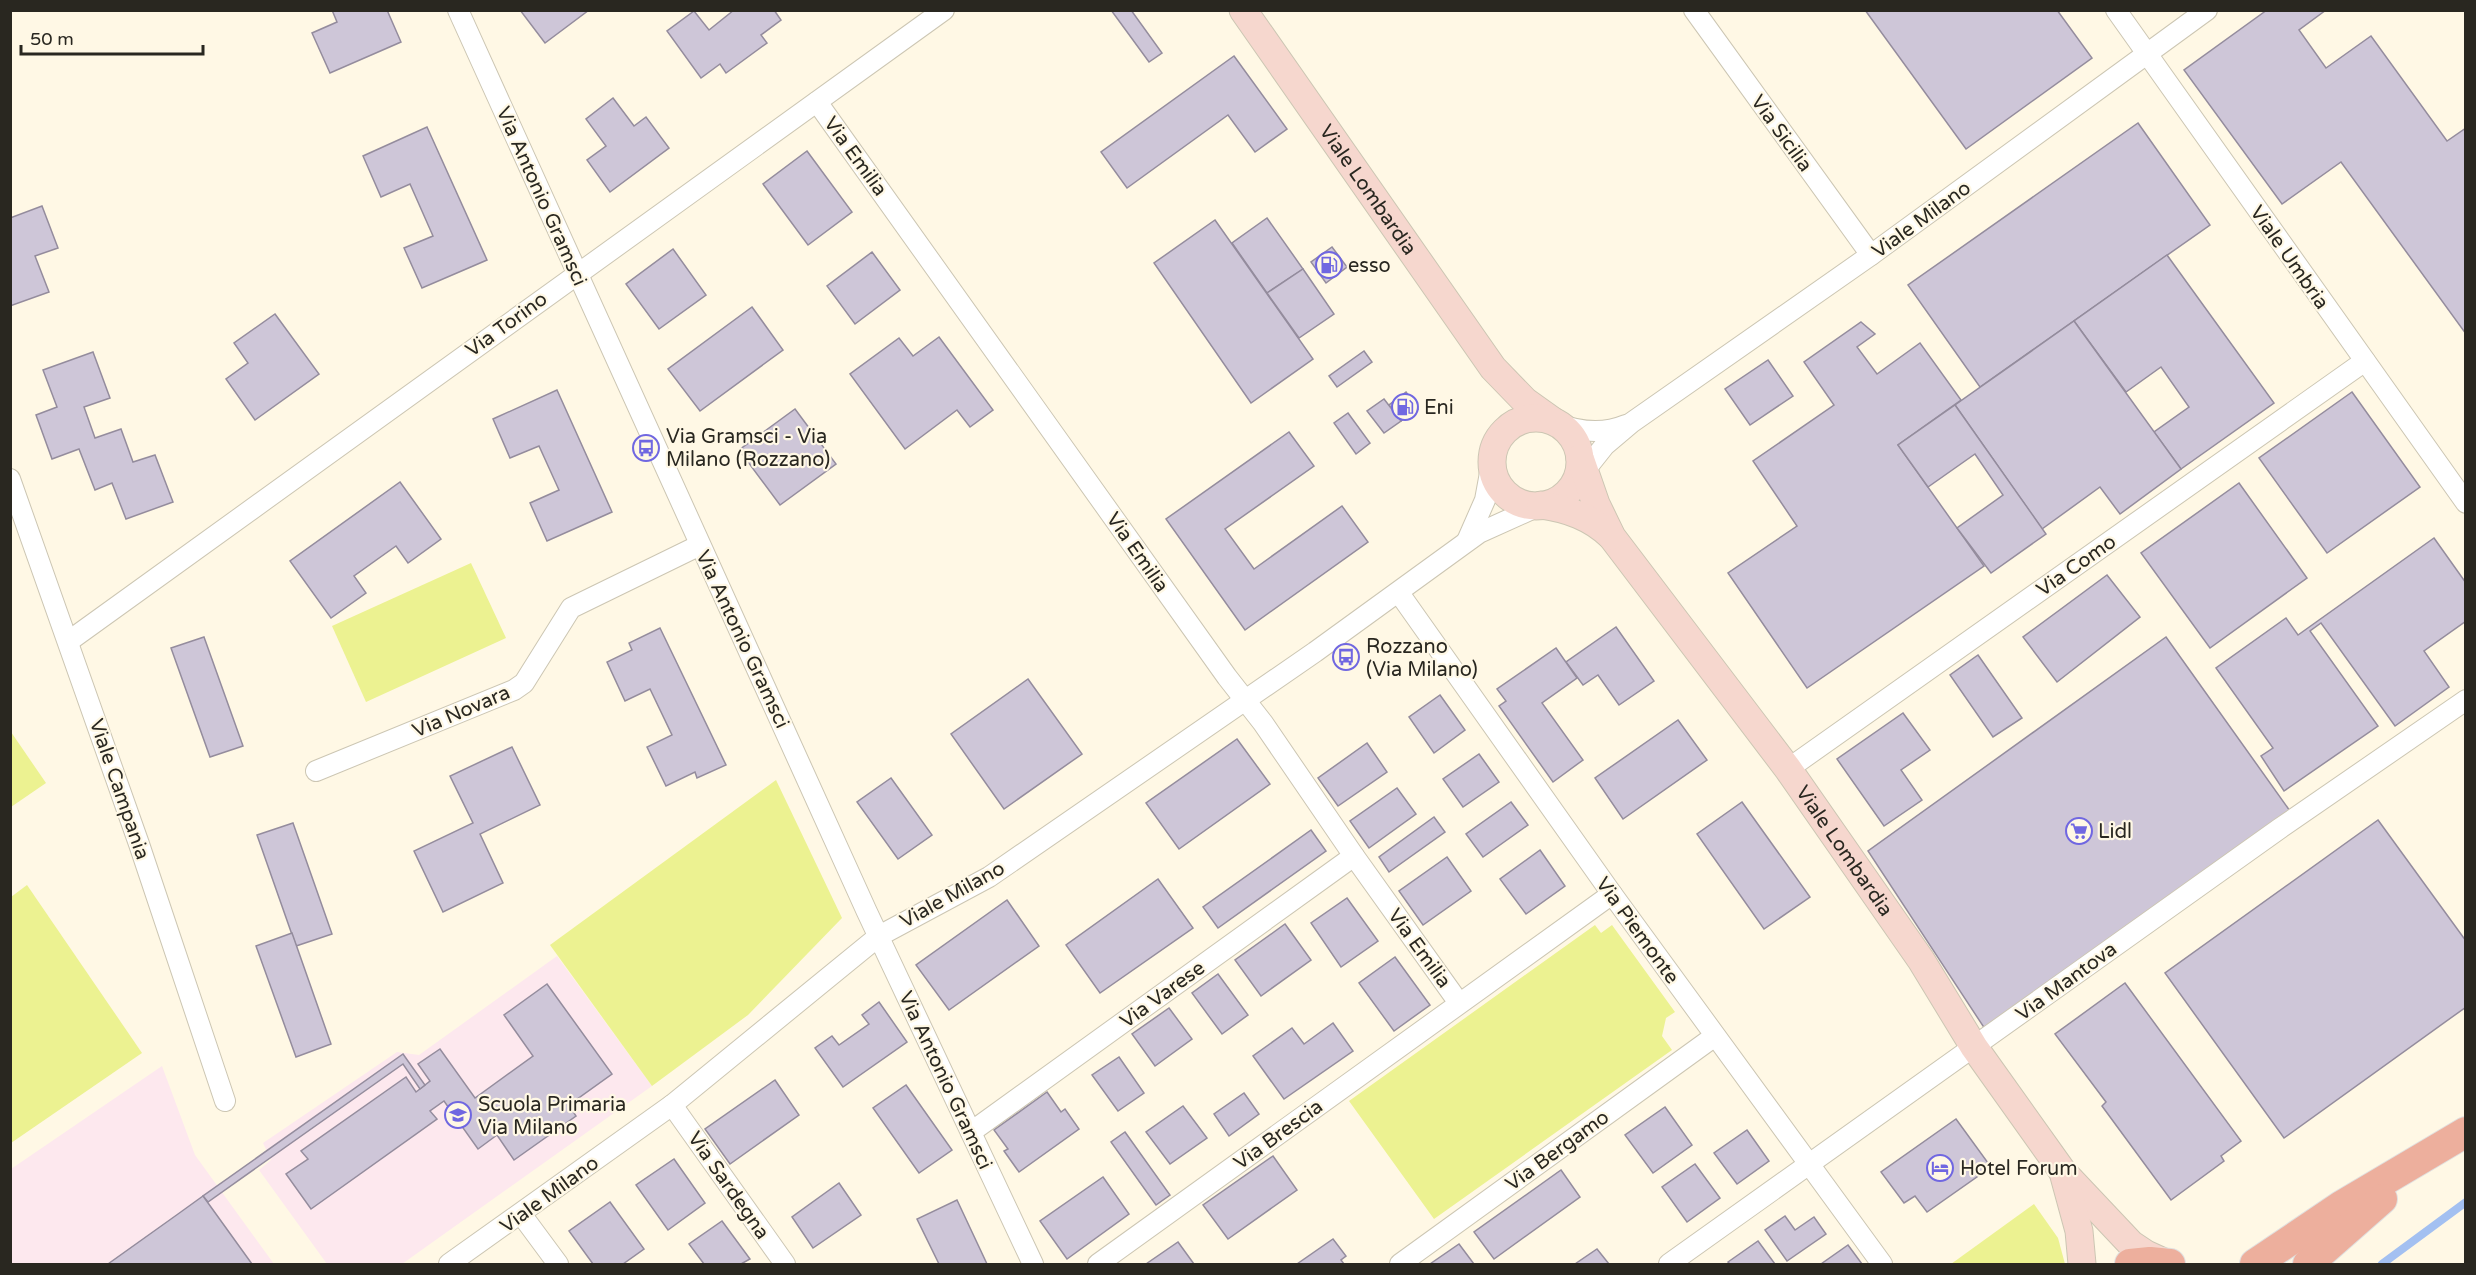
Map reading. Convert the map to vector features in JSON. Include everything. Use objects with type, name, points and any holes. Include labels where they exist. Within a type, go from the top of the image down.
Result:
[{"type":"main road","points":[[2255,1264],[2341,1206],[2454,1140]]},
{"type":"main road","points":[[2308,1264],[2454,1140]]},
{"type":"main road","points":[[2130,1264],[2147,1262],[2170,1264]]},
{"type":"street","name":"Via Antonio Gramsci","points":[[458,10],[879,936],[1033,1264]]},
{"type":"street","name":"Via Torino","points":[[69,640],[944,10]]},
{"type":"street","name":"Viale Lombardia","points":[[1243,10],[1493,368],[1525,401],[1555,422]]},
{"type":"street","name":"Via Sicilia","points":[[1694,10],[1871,255]]},
{"type":"street","name":"Viale Umbria","points":[[2116,10],[2466,503]]},
{"type":"street","name":"Viale Milano","points":[[1631,423],[1871,255],[2207,10]]},
{"type":"street","name":"Via Emilia","points":[[817,102],[1244,701],[1263,723],[1459,1003]]},
{"type":"street","name":"Via Como","points":[[1788,769],[2365,361]]},
{"type":"street","name":"Viale Lombardia","points":[[1493,368],[1500,403],[1493,457]]},
{"type":"street","points":[[1532,418],[1555,422],[1584,432],[1601,432],[1631,423],[1579,471],[1559,499],[1541,505],[1527,505],[1509,496],[1497,481],[1493,457],[1501,436],[1515,423],[1532,418]]},
{"type":"street","points":[[1555,422],[1572,436],[1579,471]]},
{"type":"street","name":"Viale Milano","points":[[1467,541],[1485,500],[1493,457]]},
{"type":"street","name":"Viale Lombardia","points":[[1579,471],[1612,537],[1788,769],[1921,960],[1974,1047],[2063,1172],[2131,1244],[2146,1254],[2170,1264]]},
{"type":"street","name":"Viale Campania","points":[[10,479],[69,640],[225,1101]]},
{"type":"street","name":"Viale Lombardia","points":[[1541,505],[1560,508],[1584,516],[1612,537]]},
{"type":"street","name":"Viale Milano","points":[[449,1264],[672,1105],[879,936],[989,877],[1399,593],[1467,541],[1541,505]]},
{"type":"street","name":"Via Novara","points":[[316,771],[514,690],[524,683],[571,608],[700,545]]},
{"type":"street","name":"Via Piemonte","points":[[1399,593],[1612,894],[1882,1264]]},
{"type":"street","name":"Via Mantova","points":[[1670,1264],[2270,836],[2466,700]]},
{"type":"street","name":"Via Varese","points":[[970,1132],[1354,856]]},
{"type":"street","name":"Via Brescia","points":[[1098,1264],[1612,894]]},
{"type":"street","name":"Via Bergamo","points":[[1400,1264],[1715,1036]]},
{"type":"street","name":"Via Sardegna","points":[[672,1105],[785,1264]]},
{"type":"street","name":"Viale Lombardia","points":[[2063,1172],[2079,1231],[2082,1264]]},
{"type":"street","points":[[521,1214],[558,1264]]},
{"type":"shaded area","name":"Scuola Primaria Via Milano","points":[[557,956],[652,1086],[402,1264],[327,1264],[259,1170],[271,1160],[263,1143],[397,1052],[419,1055]]},
{"type":"shaded area","points":[[162,1066],[195,1155],[274,1264],[11,1264],[11,1169]]},
{"type":"green space","points":[[471,563],[506,638],[366,702],[332,626]]},
{"type":"green space","points":[[11,732],[46,783],[10,807]]},
{"type":"green space","points":[[776,780],[842,918],[748,1015],[652,1086],[550,945]]},
{"type":"green space","points":[[27,885],[142,1053],[11,1143],[11,897]]},
{"type":"green space","points":[[1595,925],[1601,933],[1612,925],[1675,1012],[1666,1018],[1662,1036],[1672,1050],[1434,1219],[1349,1101]]},
{"type":"green space","points":[[2034,1204],[2058,1238],[2065,1264],[1951,1264]]},
{"type":"building","points":[[332,10],[387,10],[401,42],[330,73],[312,33],[337,22]]},
{"type":"building","points":[[520,10],[589,10],[545,43]]},
{"type":"building","points":[[734,10],[774,10],[781,20],[761,35],[767,43],[726,73],[720,64],[701,78],[667,31],[694,11],[709,30]]},
{"type":"building","points":[[1111,10],[1131,10],[1162,53],[1149,62]]},
{"type":"building","points":[[1865,10],[2057,10],[2092,58],[1966,149]]},
{"type":"building","points":[[2267,10],[2326,10],[2299,30],[2326,68],[2371,36],[2447,141],[2466,128],[2466,334],[2341,162],[2282,204],[2184,70]]},
{"type":"building","points":[[1234,56],[1287,129],[1255,152],[1228,115],[1127,188],[1101,152]]},
{"type":"building","points":[[613,98],[634,126],[646,117],[669,148],[610,192],[587,160],[606,146],[586,119]]},
{"type":"building","points":[[2138,123],[2210,225],[1980,387],[1908,285]]},
{"type":"building","points":[[427,127],[487,260],[422,288],[404,248],[433,236],[410,184],[381,197],[363,156]]},
{"type":"building","points":[[807,151],[852,212],[808,245],[763,184]]},
{"type":"building","points":[[42,206],[58,248],[35,256],[49,292],[10,306],[10,218]]},
{"type":"building","points":[[1267,218],[1303,269],[1267,293],[1232,243]]},
{"type":"building","points":[[1215,220],[1313,359],[1251,403],[1154,263]]},
{"type":"building","points":[[1332,247],[1347,267],[1326,283],[1311,262]]},
{"type":"building","points":[[673,249],[706,295],[659,329],[626,284]]},
{"type":"building","points":[[872,252],[900,290],[855,324],[827,286]]},
{"type":"building","points":[[2167,255],[2274,403],[2181,469],[2154,432],[2189,407],[2161,367],[2126,392],[2074,321]]},
{"type":"building","points":[[1303,269],[1334,314],[1299,338],[1267,293]]},
{"type":"building","points":[[752,307],[783,350],[700,411],[668,369]]},
{"type":"building","points":[[275,314],[319,374],[255,420],[226,379],[248,363],[234,343]]},
{"type":"building","points":[[2074,321],[2181,469],[2120,514],[2100,487],[2042,529],[1955,405]]},
{"type":"building","points":[[1861,322],[1875,334],[1857,347],[1877,374],[1920,343],[1961,400],[1898,445],[1984,566],[1807,688],[1728,573],[1797,526],[1753,461],[1834,405],[1804,362]]},
{"type":"building","points":[[939,337],[993,410],[970,427],[957,410],[905,449],[850,374],[899,338],[913,356]]},
{"type":"building","points":[[1364,351],[1372,362],[1337,387],[1329,376]]},
{"type":"building","points":[[93,352],[110,398],[84,407],[95,438],[121,429],[133,462],[155,455],[173,502],[126,519],[112,483],[95,490],[79,449],[52,459],[36,415],[57,407],[43,370]]},
{"type":"building","points":[[1768,360],[1793,396],[1750,425],[1725,389]]},
{"type":"building","points":[[557,390],[612,512],[547,541],[530,503],[559,490],[539,446],[510,458],[493,419]]},
{"type":"building","points":[[1406,392],[1418,409],[1401,421],[1389,405]]},
{"type":"building","points":[[2352,392],[2420,487],[2327,553],[2259,458]]},
{"type":"building","points":[[1384,399],[1401,421],[1384,433],[1367,411]]},
{"type":"building","points":[[1955,405],[2046,534],[1991,573],[1957,528],[2003,495],[1975,454],[1928,487],[1898,445]]},
{"type":"building","points":[[795,409],[836,464],[780,505],[739,450]]},
{"type":"building","points":[[1348,413],[1370,443],[1356,454],[1334,423]]},
{"type":"building","points":[[1289,432],[1314,466],[1225,529],[1254,569],[1342,506],[1368,542],[1245,630],[1166,519]]},
{"type":"building","points":[[400,482],[441,539],[408,563],[396,546],[354,576],[366,593],[331,618],[290,561]]},
{"type":"building","points":[[2239,483],[2307,578],[2210,648],[2141,553]]},
{"type":"building","points":[[2434,538],[2466,583],[2466,621],[2424,651],[2449,687],[2395,726],[2321,623],[2310,631],[2378,726],[2284,791],[2261,756],[2273,748],[2216,668],[2286,618],[2298,635]]},
{"type":"building","points":[[2107,575],[2140,617],[2057,682],[2023,637]]},
{"type":"building","points":[[1616,627],[1654,681],[1619,705],[1598,675],[1583,685],[1566,662]]},
{"type":"building","points":[[660,628],[726,765],[697,778],[695,772],[666,786],[647,747],[672,735],[650,689],[625,701],[607,662],[632,650],[629,643]]},
{"type":"building","points":[[204,637],[243,746],[210,757],[171,648]]},
{"type":"building","name":"Lidl","points":[[2166,637],[2290,811],[1985,1029],[1868,851]]},
{"type":"building","points":[[1556,648],[1577,678],[1542,703],[1583,760],[1553,782],[1499,706],[1506,701],[1497,689]]},
{"type":"building","points":[[1978,655],[2022,718],[1993,737],[1950,675]]},
{"type":"building","points":[[1028,679],[1082,754],[1004,809],[951,734]]},
{"type":"building","points":[[1440,695],[1465,730],[1434,753],[1409,717]]},
{"type":"building","points":[[1903,713],[1930,750],[1901,770],[1922,800],[1884,826],[1837,759]]},
{"type":"building","points":[[1678,720],[1707,760],[1623,819],[1595,778]]},
{"type":"building","points":[[1237,739],[1270,784],[1179,849],[1146,803]]},
{"type":"building","points":[[1367,743],[1387,772],[1338,806],[1318,778]]},
{"type":"building","points":[[512,747],[540,805],[480,834],[503,883],[443,912],[414,851],[473,823],[450,776]]},
{"type":"building","points":[[1479,754],[1499,782],[1463,807],[1443,779]]},
{"type":"building","points":[[891,778],[932,835],[898,859],[857,802]]},
{"type":"building","points":[[1397,788],[1416,814],[1369,848],[1350,821]]},
{"type":"building","points":[[1511,802],[1528,825],[1483,857],[1466,834]]},
{"type":"building","points":[[1742,802],[1810,897],[1764,929],[1697,834]]},
{"type":"building","points":[[1434,817],[1445,832],[1389,872],[1379,857]]},
{"type":"building","points":[[2378,820],[2466,941],[2466,1007],[2284,1138],[2165,973]]},
{"type":"building","points":[[293,823],[332,934],[296,946],[257,835]]},
{"type":"building","points":[[1311,830],[1326,851],[1218,928],[1203,907]]},
{"type":"building","points":[[1540,850],[1565,886],[1526,914],[1500,879]]},
{"type":"building","points":[[1447,857],[1471,891],[1423,925],[1399,891]]},
{"type":"building","points":[[1158,879],[1193,928],[1100,993],[1066,945]]},
{"type":"building","points":[[1347,898],[1378,941],[1341,967],[1311,923]]},
{"type":"building","points":[[1007,900],[1039,946],[949,1010],[916,965]]},
{"type":"building","points":[[1285,924],[1311,960],[1261,996],[1235,960]]},
{"type":"building","points":[[292,933],[331,1044],[296,1057],[256,946]]},
{"type":"building","points":[[1395,957],[1430,1005],[1394,1031],[1359,983]]},
{"type":"building","points":[[1218,974],[1248,1015],[1222,1034],[1192,993]]},
{"type":"building","points":[[2125,983],[2241,1141],[2221,1156],[2224,1161],[2171,1200],[2102,1106],[2106,1102],[2055,1034]]},
{"type":"building","points":[[547,984],[612,1074],[569,1105],[576,1116],[514,1160],[497,1135],[478,1149],[444,1101],[430,1111],[437,1119],[311,1209],[286,1174],[308,1159],[301,1151],[406,1077],[416,1092],[430,1081],[418,1064],[440,1049],[475,1098],[533,1056],[504,1015]]},
{"type":"building","points":[[879,1002],[907,1042],[843,1087],[815,1048],[832,1036],[839,1045],[869,1024],[862,1015]]},
{"type":"building","points":[[1169,1008],[1192,1039],[1155,1066],[1132,1034]]},
{"type":"building","points":[[1333,1023],[1353,1051],[1284,1099],[1253,1056],[1292,1028],[1304,1044]]},
{"type":"building","points":[[403,1054],[425,1085],[420,1089],[403,1064],[208,1202],[203,1196]]},
{"type":"building","points":[[1119,1057],[1144,1093],[1118,1111],[1092,1075]]},
{"type":"building","points":[[775,1080],[799,1115],[730,1164],[705,1129]]},
{"type":"building","points":[[906,1085],[952,1150],[919,1173],[873,1108]]},
{"type":"building","points":[[1047,1092],[1061,1112],[1065,1109],[1079,1129],[1019,1172],[1004,1151],[1008,1149],[994,1130]]},
{"type":"building","points":[[1244,1093],[1259,1114],[1229,1136],[1214,1114]]},
{"type":"building","points":[[1183,1106],[1207,1138],[1170,1164],[1146,1132]]},
{"type":"building","points":[[1665,1107],[1692,1145],[1653,1173],[1625,1135]]},
{"type":"building","points":[[1956,1119],[1991,1167],[1927,1212],[1915,1196],[1904,1203],[1881,1172]]},
{"type":"building","points":[[1747,1130],[1769,1161],[1737,1184],[1714,1153]]},
{"type":"building","points":[[1125,1132],[1170,1195],[1156,1205],[1111,1142]]},
{"type":"building","points":[[1273,1156],[1297,1190],[1228,1239],[1203,1205]]},
{"type":"building","points":[[674,1159],[705,1203],[668,1230],[636,1185]]},
{"type":"building","points":[[1695,1164],[1720,1198],[1687,1222],[1662,1187]]},
{"type":"building","points":[[1561,1170],[1580,1197],[1494,1259],[1474,1232]]},
{"type":"building","points":[[1103,1177],[1129,1214],[1067,1259],[1040,1221]]},
{"type":"building","points":[[839,1183],[861,1215],[813,1248],[792,1217]]},
{"type":"building","points":[[203,1196],[252,1264],[108,1264],[178,1214]]},
{"type":"building","points":[[957,1200],[987,1264],[939,1264],[917,1219]]},
{"type":"building","points":[[610,1202],[644,1249],[623,1264],[593,1264],[569,1231]]},
{"type":"building","points":[[1785,1216],[1795,1230],[1814,1217],[1826,1234],[1787,1261],[1765,1230]]},
{"type":"building","points":[[722,1221],[750,1259],[741,1264],[704,1264],[689,1244]]},
{"type":"building","points":[[1333,1239],[1346,1256],[1341,1260],[1344,1264],[1297,1264]]},
{"type":"building","points":[[1758,1241],[1775,1264],[1730,1264],[1728,1262]]},
{"type":"building","points":[[1178,1242],[1194,1264],[1146,1264]]},
{"type":"building","points":[[1459,1244],[1474,1264],[1430,1264]]},
{"type":"building","points":[[1848,1245],[1862,1264],[1821,1264]]},
{"type":"building","points":[[1597,1249],[1609,1264],[1575,1264]]},
{"type":"waterway","points":[[2382,1264],[2466,1202]]},
{"type":"place","name":"esso","points":[[1329,265]]},
{"type":"place","name":"Eni","points":[[1405,407]]},
{"type":"place","name":"Via Gramsci - Via Milano (Rozzano)","points":[[646,448]]},
{"type":"place","name":"Rozzano (Via Milano)","points":[[1346,657]]},
{"type":"place","name":"Lidl","points":[[2079,831]]},
{"type":"place","name":"Scuola Primaria Via Milano","points":[[458,1115]]},
{"type":"place","name":"Hotel Forum","points":[[1940,1168]]}]
